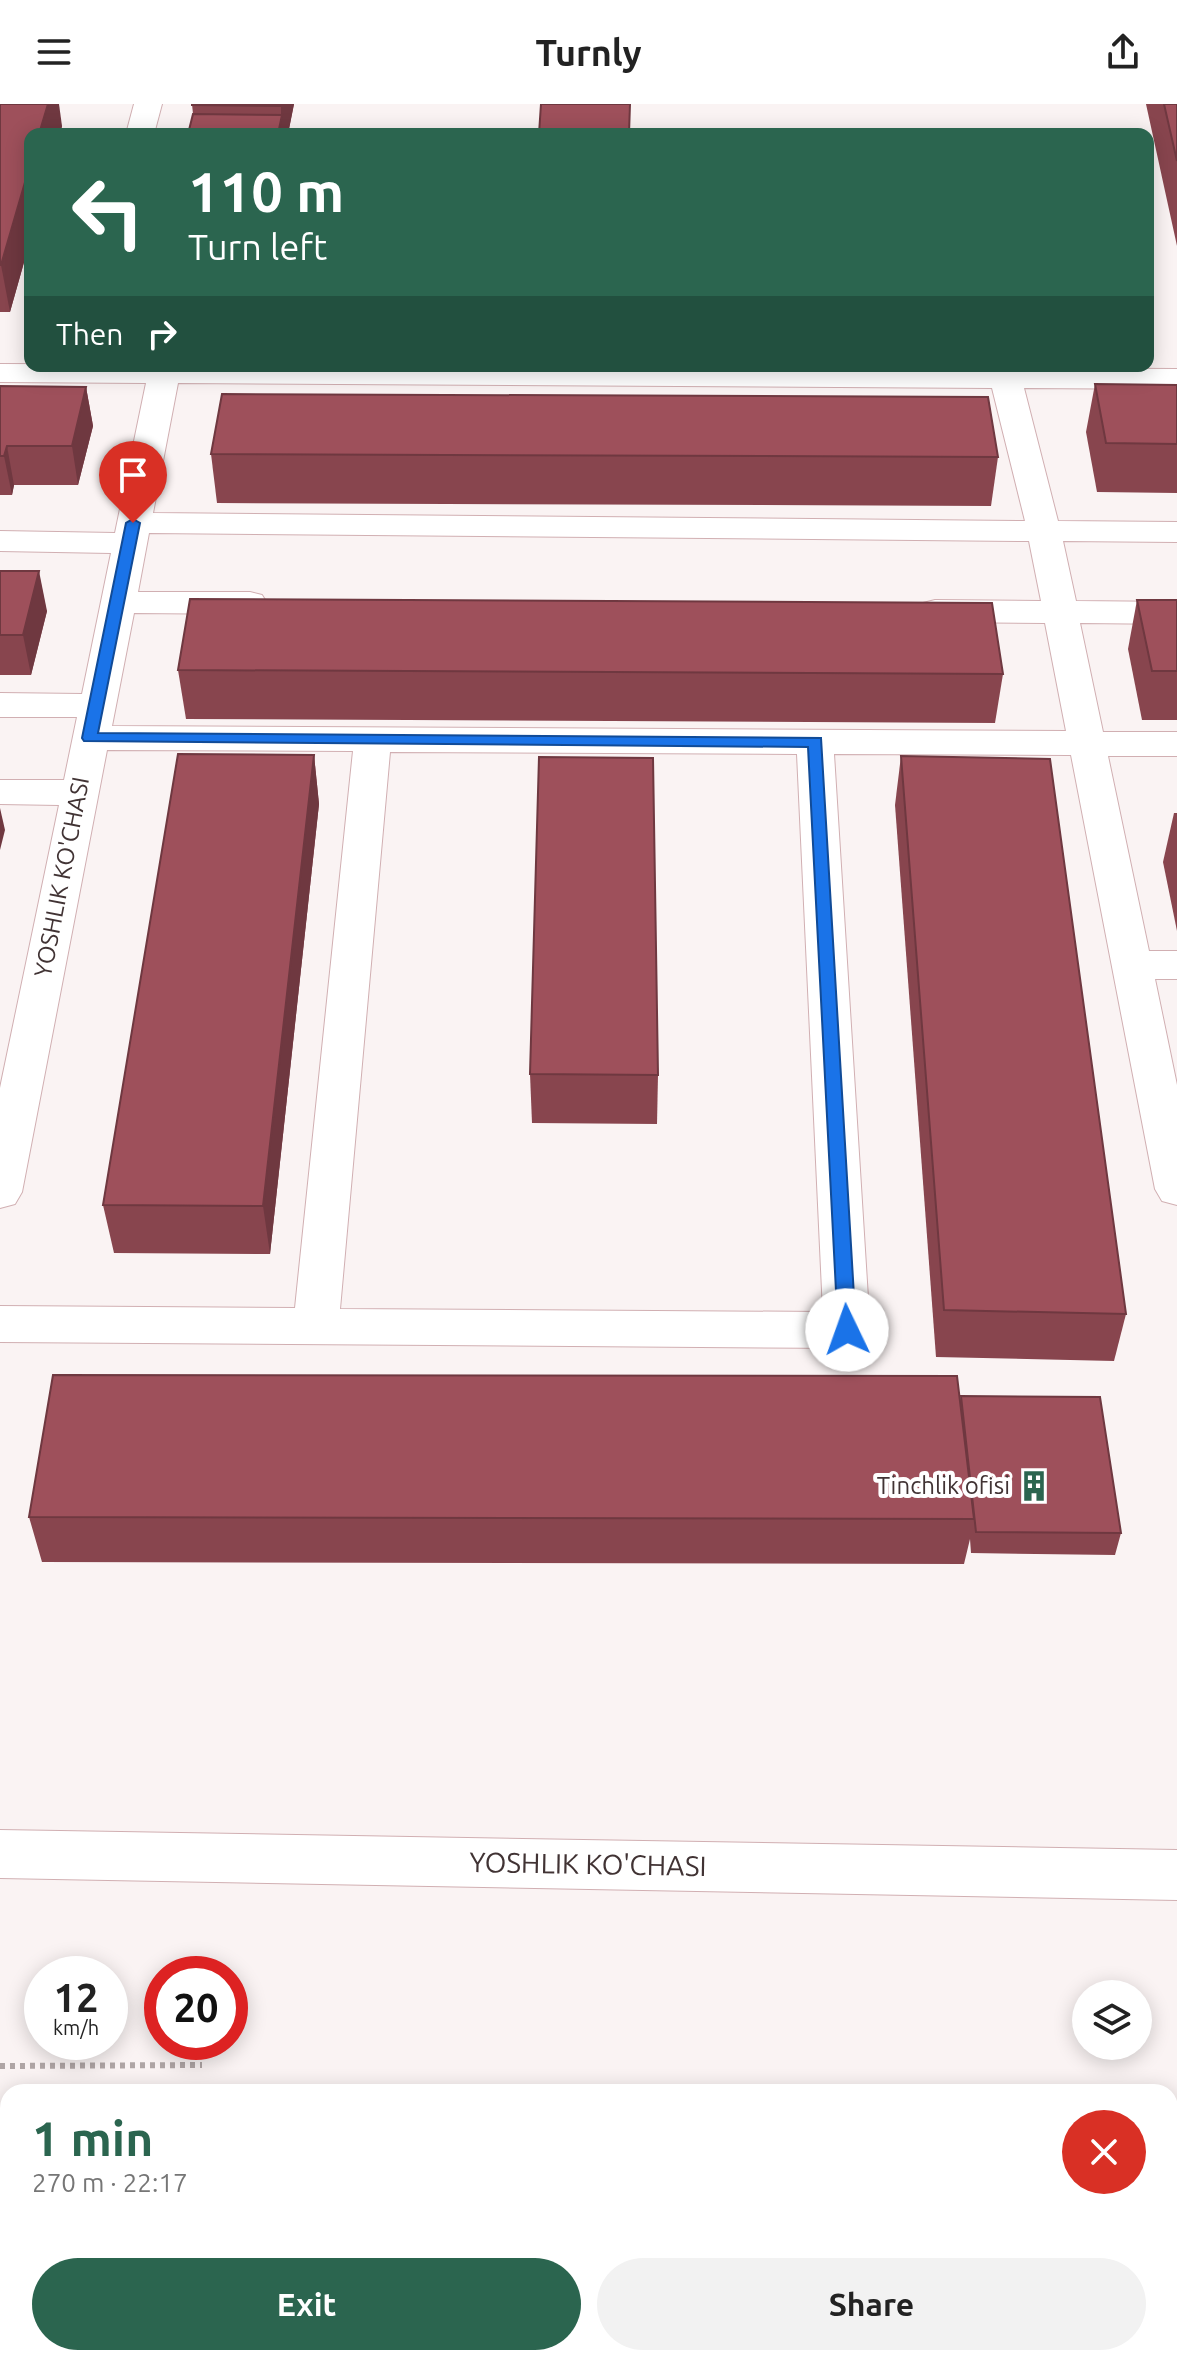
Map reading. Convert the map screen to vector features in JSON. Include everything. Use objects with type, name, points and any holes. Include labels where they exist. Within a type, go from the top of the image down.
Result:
[{"type":"street","points":[[142,128],[148,104]]},
{"type":"street","points":[[0,373],[25,372]]},
{"type":"street","points":[[120,372],[1177,379]]},
{"type":"street","name":"YOSHLIK KO'CHASI","points":[[0,1192],[164,374]]},
{"type":"street","points":[[1006,378],[1044,531],[1177,1189]]},
{"type":"street","points":[[0,541],[131,533],[1177,532]]},
{"type":"street","points":[[117,602],[277,603]]},
{"type":"street","points":[[900,610],[1177,613]]},
{"type":"street","points":[[0,705],[93,722],[373,739],[1177,744]]},
{"type":"street","points":[[316,1327],[373,739]]},
{"type":"street","points":[[0,1324],[847,1330],[815,742]]},
{"type":"street","points":[[0,792],[79,793]]},
{"type":"street","points":[[1131,965],[1177,965]]},
{"type":"street","name":"YOSHLIK KO'CHASI","points":[[0,1854],[1177,1875]]},
{"type":"path","points":[[0,2066],[202,2065]]},
{"type":"building","points":[[0,104],[48,104],[41,128],[24,128],[24,186],[0,265]]},
{"type":"building","points":[[281,104],[281,106],[192,105]]},
{"type":"building","points":[[541,104],[630,104],[629,128],[539,128]]},
{"type":"building","points":[[1164,104],[1177,104],[1177,161]]},
{"type":"building","points":[[193,114],[282,115],[279,128],[190,128]]},
{"type":"building","points":[[1095,384],[1177,385],[1177,444],[1106,443]]},
{"type":"building","points":[[0,386],[86,387],[72,446],[7,446],[4,456],[0,456]]},
{"type":"building","points":[[222,394],[988,397],[998,457],[211,454]]},
{"type":"building","points":[[0,571],[39,571],[23,635],[0,635]]},
{"type":"building","points":[[190,599],[992,603],[1003,674],[178,670]]},
{"type":"building","points":[[1137,600],[1177,600],[1177,671],[1152,671]]},
{"type":"building","points":[[178,754],[314,755],[263,1206],[103,1205]]},
{"type":"building","points":[[901,756],[1050,759],[1126,1314],[944,1310]]},
{"type":"building","points":[[539,757],[653,758],[658,1075],[530,1074]]},
{"type":"building","points":[[53,1375],[957,1376],[974,1519],[29,1517]]},
{"type":"building","name":"Tinchlik ofisi","points":[[961,1396],[1100,1397],[1121,1533],[976,1532]]},
{"type":"place","name":"Tinchlik ofisi","points":[[1034,1486]]},
{"type":"route","points":[[133,523],[90,738],[815,742],[847,1330]]}]
